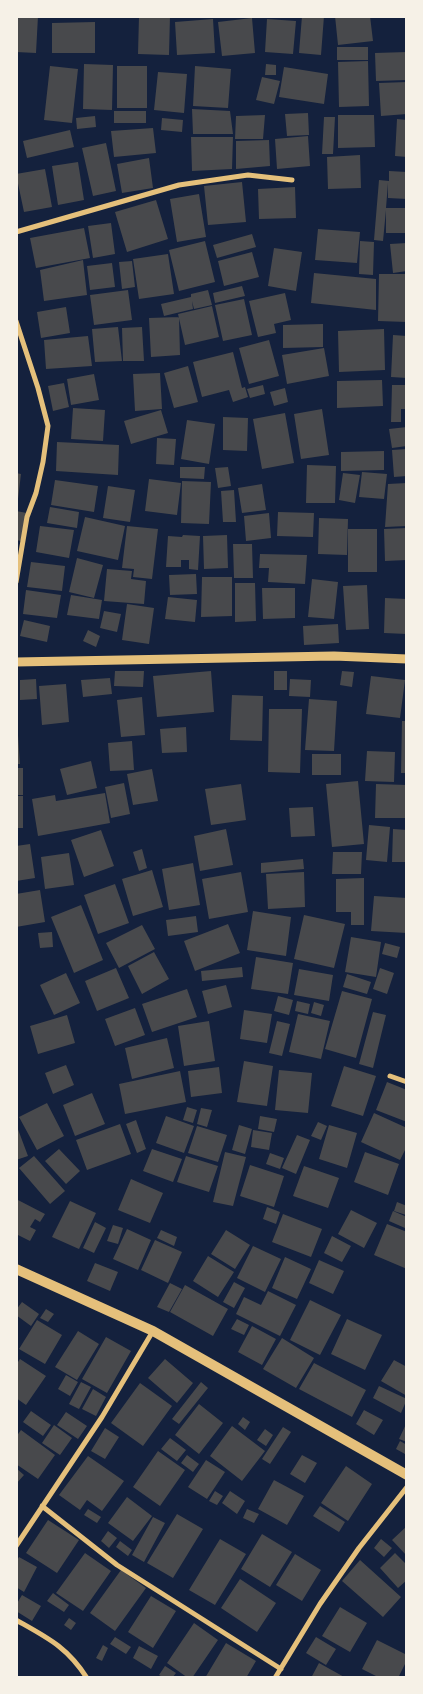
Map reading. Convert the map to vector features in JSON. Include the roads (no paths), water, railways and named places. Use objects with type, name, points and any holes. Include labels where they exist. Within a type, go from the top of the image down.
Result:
[{"type":"main road","points":[[16,1269],[153,1330],[407,1475]]},
{"type":"street","points":[[16,232],[179,185],[248,175],[292,180]]},
{"type":"street","points":[[16,321],[38,388],[48,426],[41,470],[27,517],[16,582]]},
{"type":"street","points":[[16,662],[334,656],[407,659]]},
{"type":"street","points":[[390,1076],[407,1082]]},
{"type":"street","points":[[16,1546],[102,1416],[153,1330]]},
{"type":"street","points":[[275,1678],[320,1604],[359,1548],[407,1487]]},
{"type":"street","points":[[42,1506],[117,1565],[280,1669]]},
{"type":"street","points":[[16,1620],[60,1646],[76,1661],[87,1678]]}]
